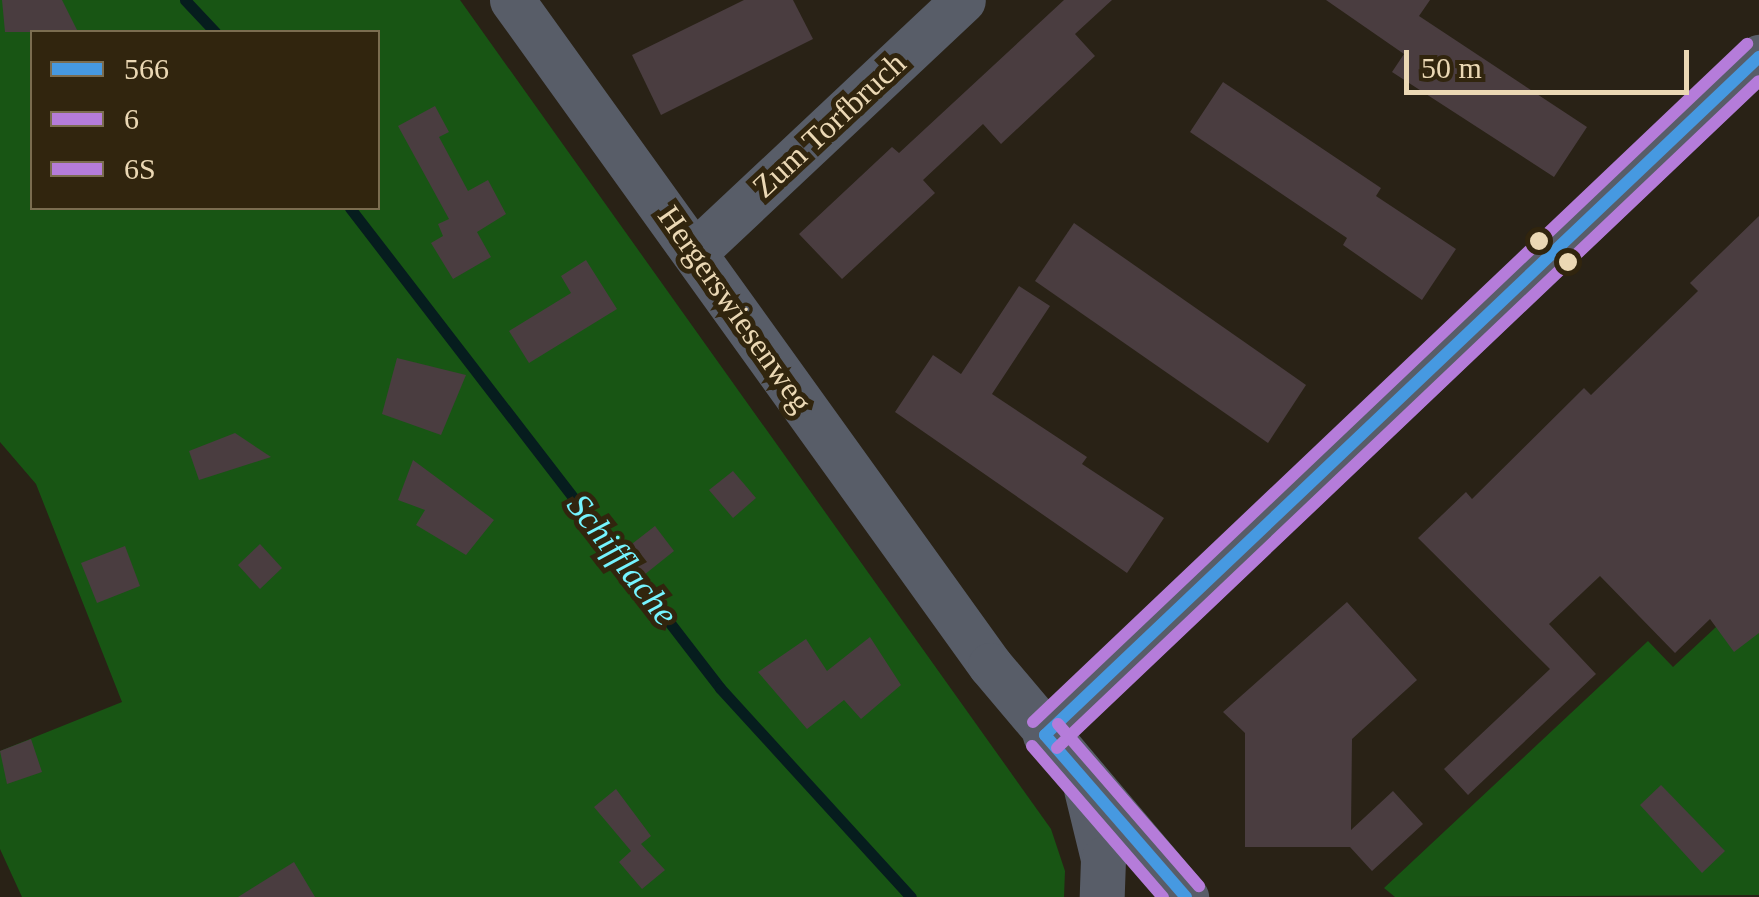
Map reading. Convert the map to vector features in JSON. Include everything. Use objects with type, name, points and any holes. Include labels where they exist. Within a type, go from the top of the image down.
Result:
[{"type":"street","name":"Hergerswiesenweg","points":[[512,0],[696,251],[844,468],[1044,735],[1186,897]]},
{"type":"street","name":"Zum Torfbruch","points":[[696,251],[963,0]]},
{"type":"street","points":[[1044,735],[1759,56]]},
{"type":"street","points":[[1082,778],[1103,858],[1102,897]]},
{"type":"green space","points":[[0,0],[460,0],[1051,829],[1065,871],[1064,897],[22,897],[0,849],[0,751],[122,702],[36,484],[0,442]]},
{"type":"green space","points":[[1744,601],[1759,602],[1759,895],[1395,897],[1384,888],[1648,641],[1673,667]]},
{"type":"building","points":[[2,0],[62,0],[77,30],[30,30],[5,32]]},
{"type":"building","points":[[744,0],[793,0],[813,39],[661,115],[632,55]]},
{"type":"building","points":[[1064,0],[1112,0],[1075,34],[1095,56],[1001,144],[983,124],[923,180],[935,193],[842,279],[799,234],[892,147],[899,153]]},
{"type":"building","points":[[1326,0],[1430,0],[1419,16],[1587,127],[1554,177],[1392,72],[1404,54]]},
{"type":"building","points":[[1223,82],[1381,188],[1376,196],[1456,249],[1422,300],[1343,245],[1347,238],[1190,132]]},
{"type":"building","points":[[435,106],[449,132],[439,137],[468,191],[488,180],[506,214],[477,232],[491,257],[453,279],[431,243],[443,236],[438,224],[449,219],[398,126]]},
{"type":"building","points":[[1759,216],[1759,633],[1734,652],[1710,619],[1675,653],[1600,576],[1549,624],[1596,674],[1468,795],[1444,769],[1550,669],[1418,538],[1466,492],[1472,499],[1584,388],[1591,395],[1698,291],[1690,283]]},
{"type":"building","points":[[1074,223],[1306,385],[1268,443],[1035,281]]},
{"type":"building","points":[[586,260],[617,309],[529,363],[509,331],[571,293],[561,276]]},
{"type":"building","points":[[1019,286],[1050,306],[992,394],[1087,457],[1082,464],[1164,518],[1127,573],[895,412],[933,355],[961,374]]},
{"type":"building","points":[[397,358],[466,375],[441,435],[382,414]]},
{"type":"building","points":[[235,433],[271,457],[199,480],[189,451]]},
{"type":"building","points":[[413,460],[494,520],[466,555],[416,525],[425,510],[398,500]]},
{"type":"building","points":[[733,471],[756,498],[733,518],[709,490]]},
{"type":"building","points":[[655,526],[674,551],[639,579],[619,554]]},
{"type":"building","points":[[260,544],[282,568],[260,589],[238,565]]},
{"type":"building","points":[[125,546],[140,586],[97,603],[81,563]]},
{"type":"building","points":[[1347,602],[1417,680],[1352,739],[1351,830],[1393,791],[1423,824],[1372,871],[1350,847],[1245,847],[1245,733],[1223,712]]},
{"type":"building","points":[[870,637],[901,685],[861,719],[844,700],[807,729],[758,672],[806,639],[827,671]]},
{"type":"building","points":[[31,739],[42,772],[7,784],[0,751]]},
{"type":"building","points":[[1661,785],[1725,851],[1702,873],[1640,805]]},
{"type":"building","points":[[616,789],[651,836],[641,844],[665,870],[642,889],[619,862],[631,851],[594,807]]},
{"type":"building","points":[[294,862],[315,897],[238,897]]},
{"type":"waterway","name":"Schifflache","points":[[185,0],[213,30]]},
{"type":"waterway","name":"Schifflache","points":[[352,210],[720,688],[911,897]]},
{"type":"transit line","name":"6S","points":[[1033,722],[1747,44]]},
{"type":"transit line","name":"566","points":[[1045,735],[1759,57]]},
{"type":"transit line","name":"6","points":[[1057,748],[1759,81]]},
{"type":"transit line","name":"6S","points":[[1058,724],[1199,886]]},
{"type":"transit line","name":"566","points":[[1045,735],[1186,897]]},
{"type":"transit line","name":"6","points":[[1032,746],[1163,897]]}]
